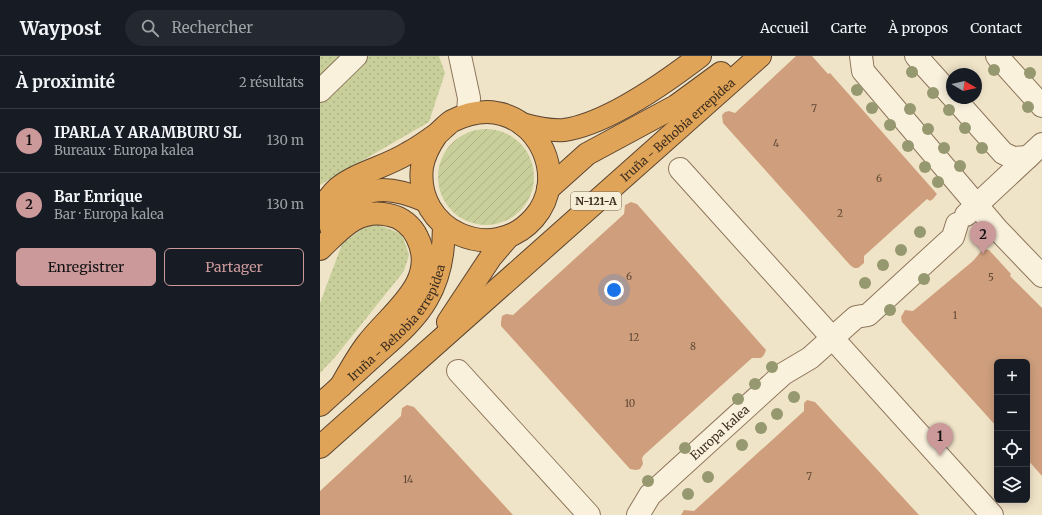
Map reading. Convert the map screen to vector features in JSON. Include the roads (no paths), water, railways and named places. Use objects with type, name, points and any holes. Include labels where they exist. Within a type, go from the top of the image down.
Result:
[{"type":"highway","name":"N-121-A","points":[[522,124],[534,135],[543,147],[549,168],[548,189],[543,204],[535,218],[523,228],[509,236],[494,240],[476,240],[459,235],[444,226],[433,214],[426,201],[422,184],[422,166],[427,149],[437,134],[451,122],[468,114],[487,112],[505,115],[522,124],[537,128],[553,130],[575,127],[592,121],[643,96],[700,56]]},
{"type":"highway","name":"Iruña - Behobia errepidea","points":[[548,189],[588,154],[676,106],[741,56]]},
{"type":"highway","name":"Iruña - Behobia errepidea","points":[[320,447],[760,56]]},
{"type":"highway","points":[[320,216],[329,198],[346,183],[408,154],[437,134]]},
{"type":"highway","points":[[320,245],[338,216],[352,201],[366,193],[380,189],[392,189],[408,193],[426,201]]},
{"type":"highway","points":[[320,249],[352,220],[371,213],[382,213],[392,215],[410,226],[421,244],[423,254],[422,270],[417,285],[408,298],[367,344],[341,386]]},
{"type":"highway","name":"Iruña - Behobia errepidea","points":[[320,405],[417,314],[427,299],[442,261],[444,226]]},
{"type":"highway","name":"Iruña - Behobia errepidea","points":[[432,346],[491,257],[509,236]]},
{"type":"street","points":[[320,91],[356,56]]},
{"type":"street","points":[[460,56],[469,98],[468,114]]},
{"type":"street","points":[[861,56],[863,71],[997,229],[1042,276]]},
{"type":"street","points":[[916,56],[946,89]]},
{"type":"street","points":[[997,56],[1042,106]]},
{"type":"street","points":[[959,104],[1004,153],[1013,158],[1035,151]]},
{"type":"street","name":"Europa kalea","points":[[638,515],[661,504],[775,401],[792,385],[810,358],[856,317],[858,306],[944,228],[957,224],[976,204],[1035,151]]},
{"type":"street","points":[[680,169],[992,515]]},
{"type":"street","points":[[458,371],[589,515]]},
{"type":"place","name":"Bar Enrique","points":[[983,254]]},
{"type":"place","name":"IPARLA Y ARAMBURU SL","points":[[940,456]]}]
